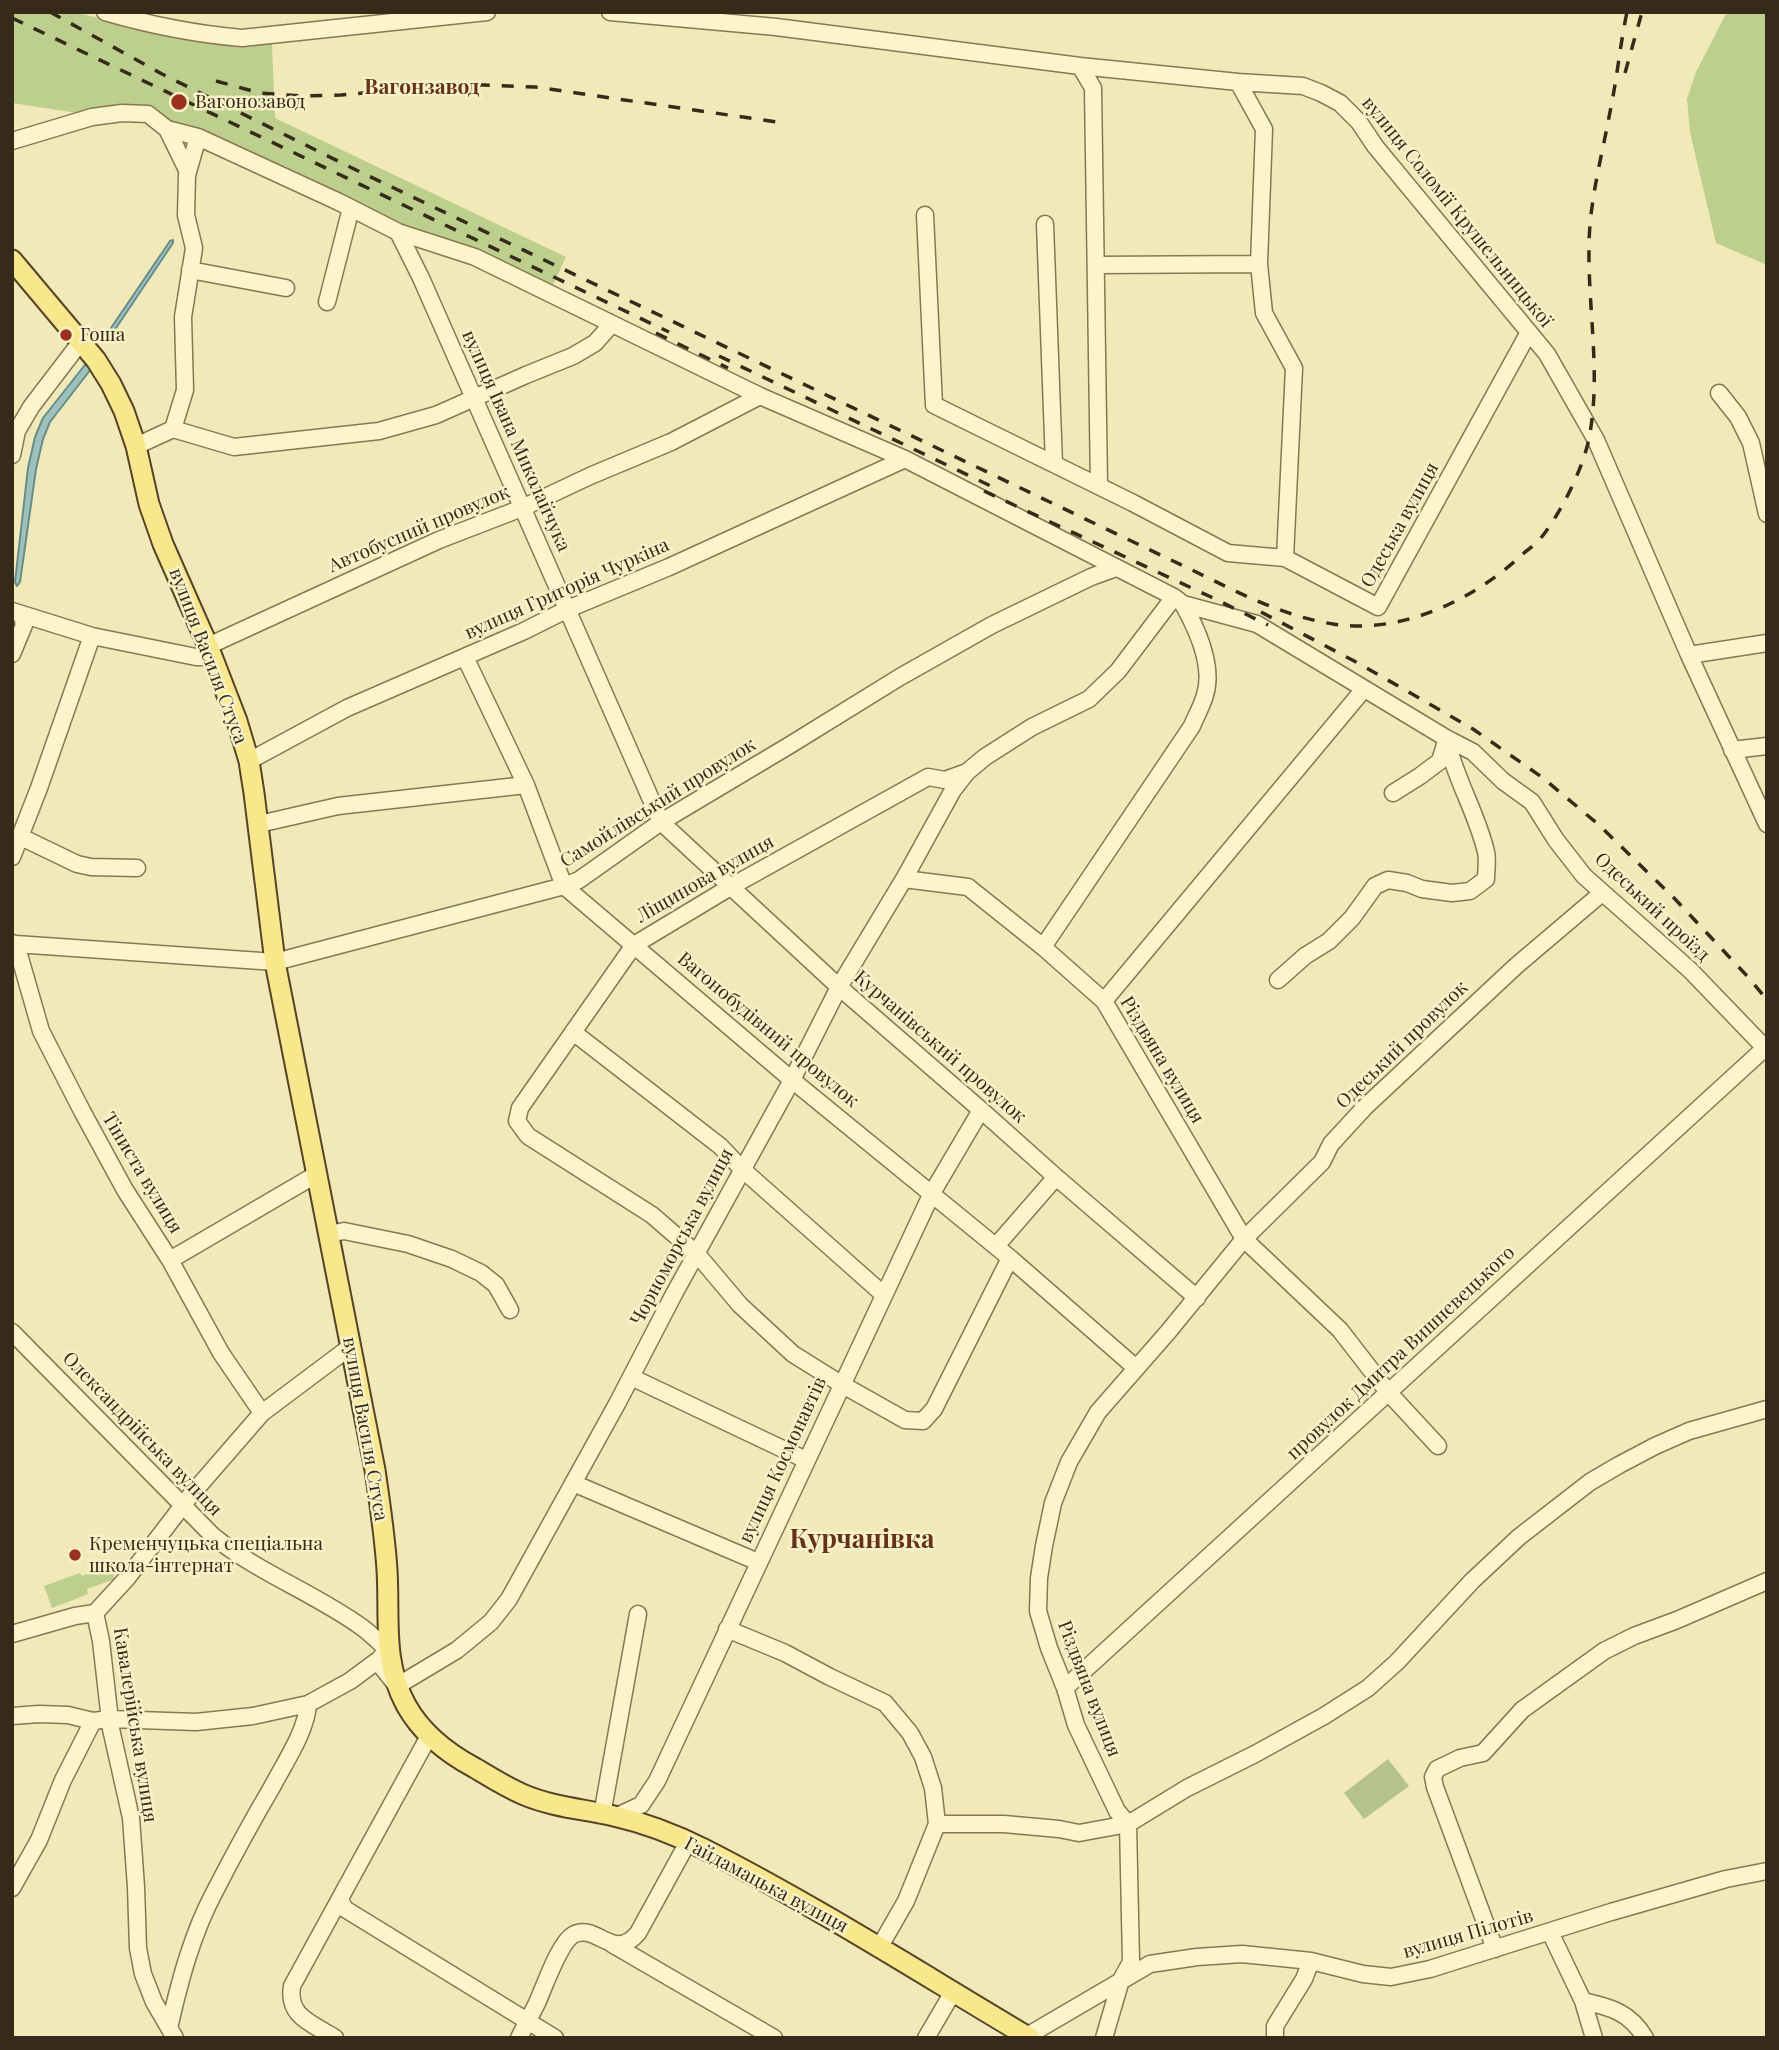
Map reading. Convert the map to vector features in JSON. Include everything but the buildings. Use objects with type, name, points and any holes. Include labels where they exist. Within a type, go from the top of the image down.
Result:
[{"type":"main road","name":"вулиця Василя Стуса","points":[[12,260],[83,344],[111,384],[124,411],[136,446],[149,504],[163,544],[210,651],[249,761],[275,962],[383,1522],[387,1572],[382,1655],[397,1686]]},
{"type":"main road","name":"Гайдамацька вулиця","points":[[397,1686],[417,1722],[429,1736],[460,1760],[520,1794],[576,1811],[609,1816],[688,1842],[749,1872],[1028,2037]]},
{"type":"street","points":[[104,12],[138,22],[207,35],[242,38],[429,16],[487,12]]},
{"type":"street","name":"вулиця Соломії Крушельницької","points":[[610,12],[776,27],[1080,66],[1303,86],[1340,103],[1359,122],[1375,146],[1547,354],[1596,440],[1767,824]]},
{"type":"street","points":[[1080,66],[1093,88],[1099,486]]},
{"type":"street","points":[[1238,82],[1264,129],[1259,264],[1264,313],[1294,368],[1285,558]]},
{"type":"street","name":"Одеський проїзд","points":[[12,141],[92,117],[122,113],[148,114],[167,129],[198,137],[398,232],[475,257],[760,396],[905,459],[1178,601],[1257,624],[1473,752],[1503,781],[1532,802],[1556,841],[1584,876],[1690,970],[1766,1049]]},
{"type":"street","points":[[167,129],[188,173]]},
{"type":"street","points":[[173,429],[185,390],[183,317],[194,248],[186,215],[188,173],[198,137]]},
{"type":"street","points":[[327,302],[352,208]]},
{"type":"street","name":"Одеська вулиця","points":[[925,215],[934,405],[1099,486],[1228,554],[1285,558],[1378,607],[1529,332]]},
{"type":"street","points":[[1045,224],[1054,464]]},
{"type":"street","name":"вулиця Івана Миколайчука","points":[[398,232],[421,278],[661,822]]},
{"type":"street","points":[[1096,265],[1259,264]]},
{"type":"street","points":[[190,270],[286,288]]},
{"type":"street","points":[[136,446],[173,429],[234,447],[379,431],[436,415],[573,356],[595,343],[611,325]]},
{"type":"street","points":[[12,454],[15,434],[31,407],[76,348],[83,344]]},
{"type":"street","points":[[1719,393],[1738,417],[1751,443],[1767,514]]},
{"type":"street","name":"Автобусний провулок","points":[[210,651],[439,540],[522,508],[671,442],[760,396]]},
{"type":"street","name":"вулиця Григорія Чуркіна","points":[[249,761],[347,708],[669,567],[905,459]]},
{"type":"street","name":"Самойлівський провулок","points":[[14,944],[275,962],[564,886],[579,880],[661,822],[900,677],[992,625],[1091,577],[1116,568]]},
{"type":"street","points":[[1043,947],[1192,726],[1206,693],[1207,666],[1201,643],[1194,624],[1178,601]]},
{"type":"street","name":"Ліщинова вулиця","points":[[1010,1258],[934,1409],[923,1421],[905,1420],[793,1354],[740,1305],[696,1254],[652,1215],[527,1136],[517,1121],[520,1108],[634,945],[732,886],[928,777],[945,780],[967,772],[1007,742],[1053,715],[1077,706],[1105,685],[1178,601]]},
{"type":"street","points":[[17,613],[92,636],[196,657],[210,651]]},
{"type":"street","points":[[12,654],[24,625],[17,613]]},
{"type":"street","points":[[12,857],[92,636]]},
{"type":"street","points":[[1689,654],[1767,643]]},
{"type":"street","name":"Вагонобудівний провулок","points":[[465,657],[526,786],[564,886],[792,1080],[996,1246],[1136,1368]]},
{"type":"street","points":[[1104,1001],[1364,689]]},
{"type":"street","points":[[1393,793],[1440,761],[1446,738]]},
{"type":"street","points":[[1278,980],[1305,956],[1329,942],[1352,918],[1375,886],[1388,880],[1452,893],[1471,891],[1486,879],[1486,854],[1450,758],[1446,738]]},
{"type":"street","points":[[1732,750],[1767,746]]},
{"type":"street","name":"Чорноморська вулиця","points":[[397,1686],[457,1650],[491,1622],[509,1599],[792,1080],[839,987],[904,879],[953,790],[967,772]]},
{"type":"street","points":[[259,824],[338,806],[526,786]]},
{"type":"street","name":"Курчанівський провулок","points":[[661,822],[839,987],[1197,1298]]},
{"type":"street","points":[[20,837],[77,864],[137,868]]},
{"type":"street","name":"Різдвяна вулиця","points":[[904,879],[968,887],[1043,947],[1104,1001],[1244,1239],[1340,1329],[1388,1392],[1438,1446]]},
{"type":"street","name":"Одеський провулок","points":[[1244,1239],[1322,1162],[1331,1144],[1393,1080],[1516,966],[1602,893]]},
{"type":"street","name":"Тіниста вулиця","points":[[14,944],[41,1031],[82,1111],[125,1190],[170,1260],[220,1353],[262,1413]]},
{"type":"street","points":[[573,1032],[720,1146],[742,1169],[884,1295]]},
{"type":"street","name":"провулок Дмитра Вишневецького","points":[[1065,1688],[1766,1049]]},
{"type":"street","name":"вулиця Космонавтів","points":[[609,1816],[641,1805],[657,1781],[932,1193],[981,1110]]},
{"type":"street","points":[[170,1260],[317,1174]]},
{"type":"street","points":[[996,1246],[1056,1177]]},
{"type":"street","points":[[329,1234],[344,1231],[408,1244],[452,1259],[481,1273],[496,1285],[510,1310]]},
{"type":"street","name":"Різдвяна вулиця","points":[[1128,1824],[1117,1811],[1076,1725],[1038,1611],[1039,1578],[1051,1513],[1069,1462],[1098,1412],[1197,1298],[1244,1239]]},
{"type":"street","name":"Олександрійська вулиця","points":[[16,1342],[213,1536],[237,1555],[354,1622],[382,1655]]},
{"type":"street","name":"Кавалерійська вулиця","points":[[172,2033],[154,2002],[143,1974],[138,1948],[131,1818],[110,1719],[95,1613],[128,1577],[182,1507],[262,1413],[350,1347]]},
{"type":"street","points":[[631,1377],[806,1460]]},
{"type":"street","points":[[937,1824],[1004,1824],[1079,1833],[1128,1824],[1187,1788],[1324,1716],[1368,1688],[1397,1662],[1472,1581],[1519,1537],[1590,1482],[1655,1446],[1700,1428],[1767,1409]]},
{"type":"street","points":[[573,1483],[758,1562]]},
{"type":"street","points":[[1495,1950],[1435,1787],[1433,1777],[1437,1769],[1448,1762],[1483,1753],[1522,1710],[1604,1651],[1767,1581]]},
{"type":"street","points":[[12,1634],[95,1613]]},
{"type":"street","points":[[609,1816],[638,1614]]},
{"type":"street","points":[[727,1629],[785,1653],[885,1703],[910,1733],[923,1756],[933,1788],[937,1824],[906,1901],[879,1948]]},
{"type":"street","points":[[12,1716],[39,1714],[68,1715],[93,1721],[110,1719],[196,1722],[253,1716],[308,1704],[350,1681],[382,1655]]},
{"type":"street","points":[[172,2033],[184,1964],[193,1937],[286,1761],[307,1715],[308,1704]]},
{"type":"street","points":[[12,1888],[39,1839],[63,1780],[93,1721]]},
{"type":"street","points":[[335,2038],[294,2010],[290,1998],[292,1986],[429,1736]]},
{"type":"street","points":[[1104,2038],[1121,1980],[1131,1962],[1128,1824]]},
{"type":"street","points":[[610,1943],[626,1944],[632,1941],[688,1842]]},
{"type":"street","name":"вулиця Пілотів","points":[[1028,2037],[1150,1964],[1242,1954],[1311,1961],[1363,1975],[1391,1978],[1495,1950],[1611,1912],[1726,1879],[1767,1871]]},
{"type":"street","points":[[340,1900],[345,1909],[555,2038]]},
{"type":"street","points":[[1550,1932],[1583,2001],[1594,2038]]},
{"type":"street","points":[[519,2038],[561,1949],[573,1935],[582,1933],[610,1943],[774,2038]]},
{"type":"street","points":[[1275,2038],[1275,2026],[1304,1979],[1311,1961]]},
{"type":"street","points":[[926,2038],[953,1992]]},
{"type":"street","points":[[1583,2001],[1613,2008],[1635,2023],[1645,2038]]},
{"type":"green space","points":[[12,12],[75,12],[185,40],[272,44],[275,118],[566,257],[550,291],[178,126],[148,110],[84,114],[12,103]]},
{"type":"green space","points":[[1727,12],[1767,12],[1767,265],[1716,243],[1690,132],[1687,99],[1696,72]]},
{"type":"green space","points":[[109,1565],[115,1579],[87,1589],[88,1594],[52,1608],[44,1586],[80,1573],[82,1576]]},
{"type":"green space","points":[[1388,1759],[1409,1786],[1364,1819],[1344,1793]]},
{"type":"water","points":[[173,240],[173,243],[112,331],[111,328]]},
{"type":"water","points":[[88,361],[91,369],[50,422],[43,439],[36,469],[20,582],[17,586],[15,582],[28,468],[35,437],[43,418]]},
{"type":"railway","points":[[50,12],[162,74],[352,168],[1230,588],[1291,614],[1333,624],[1359,626],[1385,624],[1436,610],[1484,585],[1540,539],[1576,478],[1588,443],[1594,395],[1589,272],[1591,214],[1627,12]]},
{"type":"railway","points":[[1625,73],[1642,12]]},
{"type":"railway","points":[[12,18],[669,332]]},
{"type":"railway","points":[[216,81],[260,93],[301,96],[459,84],[535,87],[784,123]]},
{"type":"railway","points":[[656,333],[728,368]]},
{"type":"railway","points":[[719,356],[997,489]]},
{"type":"railway","points":[[984,491],[1268,625]]},
{"type":"railway","points":[[1261,612],[1358,663],[1473,729],[1543,778],[1599,825],[1675,899],[1767,1000]]},
{"type":"place","name":"Вагонозавод","points":[[179,102]]},
{"type":"place","name":"Гоша","points":[[66,335]]},
{"type":"place","name":"Кременчуцька спеціальна школа-інтернат","points":[[75,1555]]},
{"type":"district","name":"Вагонзавод","points":[[422,87]]},
{"type":"district","name":"Курчанівка","points":[[862,1540]]}]
